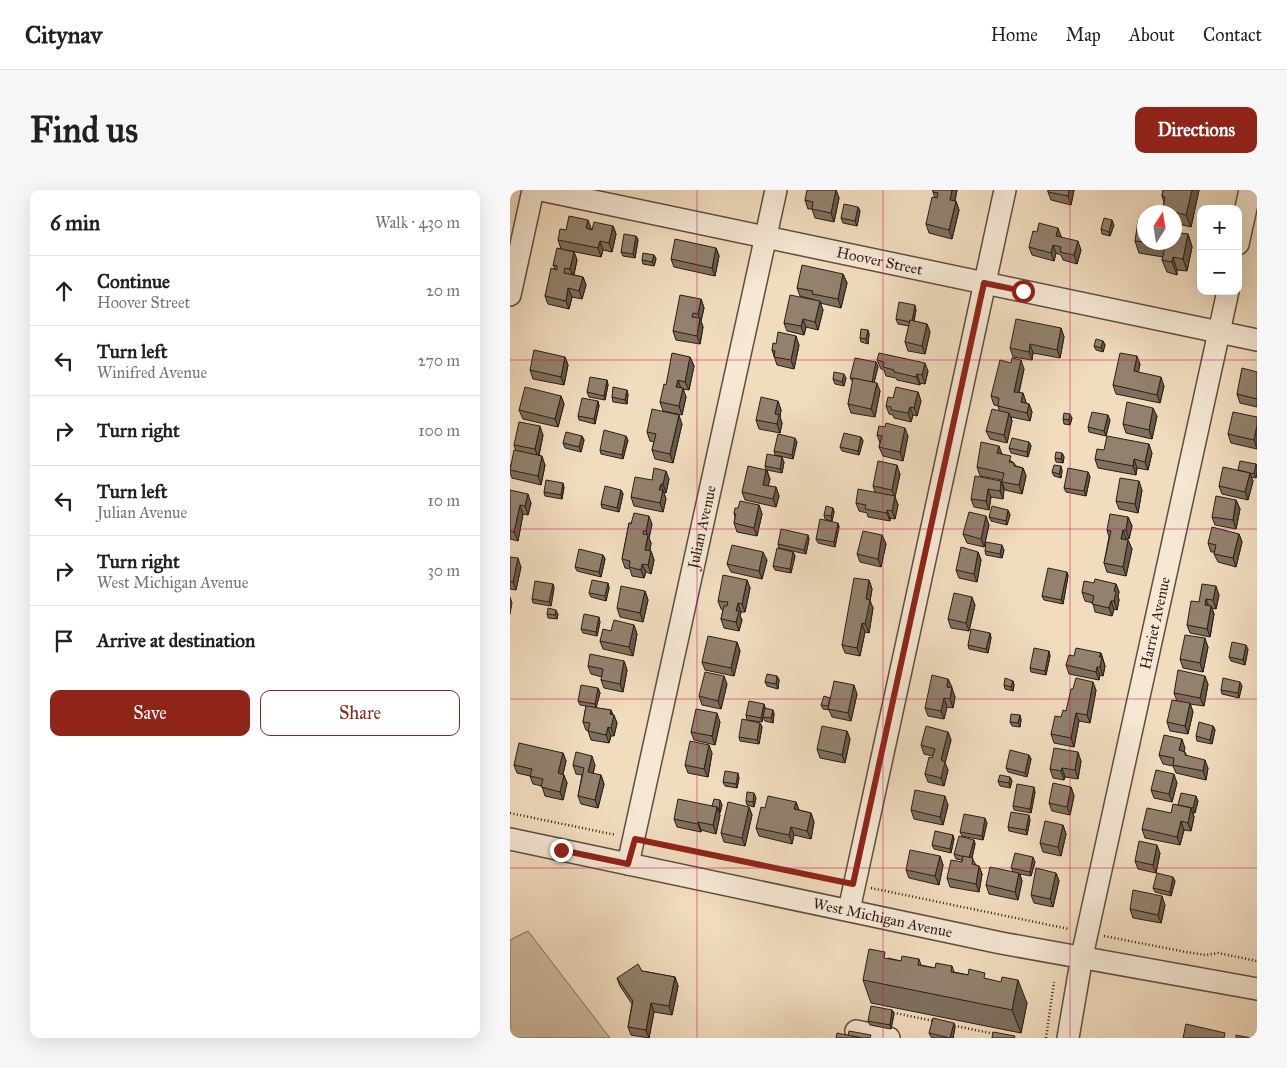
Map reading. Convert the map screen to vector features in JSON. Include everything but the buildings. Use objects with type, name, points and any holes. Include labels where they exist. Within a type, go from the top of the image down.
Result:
[{"type":"street","points":[[510,295],[533,190]]},
{"type":"street","name":"Hoover Street","points":[[541,190],[1257,340]]},
{"type":"street","name":"Julian Avenue","points":[[628,864],[776,190]]},
{"type":"street","points":[[849,910],[853,884],[1005,190]]},
{"type":"street","points":[[1242,226],[1250,190]]},
{"type":"street","name":"Harriet Avenue","points":[[1068,1038],[1087,932],[1227,295]]},
{"type":"street","name":"West Michigan Avenue","points":[[510,839],[1000,942],[1257,989]]},
{"type":"street","points":[[856,1031],[889,1038]]},
{"type":"path","points":[[510,813],[1186,952],[1206,955],[1218,953],[1257,961]]},
{"type":"path","points":[[1046,1038],[1054,982]]},
{"type":"path","points":[[883,1010],[939,1022]]},
{"type":"path","points":[[948,1024],[1003,1036]]},
{"type":"shaded area","points":[[528,931],[610,1038],[510,1038],[510,940]]},
{"type":"route","points":[[561,850],[628,864],[635,839],[834,882],[853,884],[984,283],[1023,291]]}]
